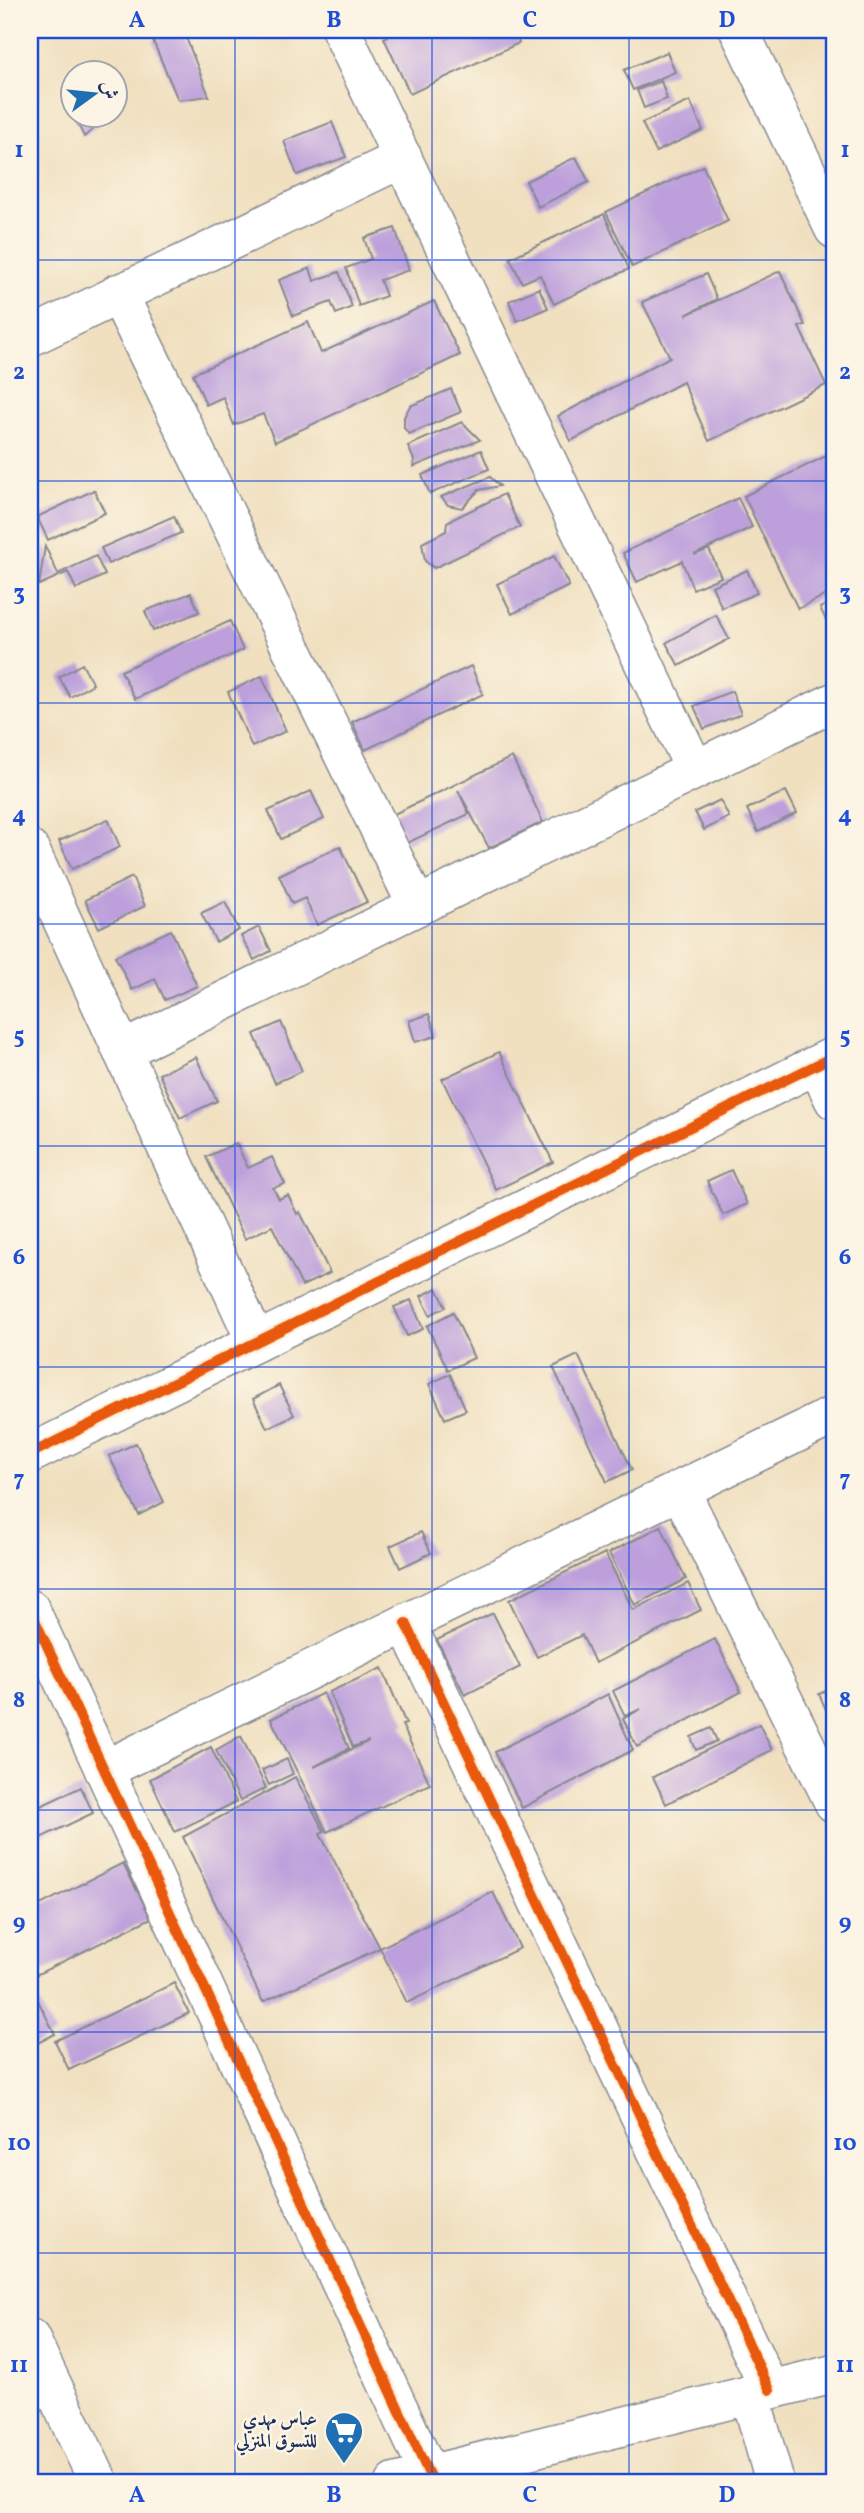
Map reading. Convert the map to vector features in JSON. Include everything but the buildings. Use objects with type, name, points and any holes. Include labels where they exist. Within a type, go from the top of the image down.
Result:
[{"type":"street","points":[[341,30],[695,770]]},
{"type":"street","points":[[739,30],[834,229]]},
{"type":"street","points":[[30,337],[402,158]]},
{"type":"street","points":[[118,293],[417,906]]},
{"type":"street","points":[[122,1051],[834,702]]},
{"type":"street","points":[[30,850],[256,1342]]},
{"type":"street","points":[[30,1454],[825,1061],[834,1100]]},
{"type":"street","points":[[104,1770],[834,1415]]},
{"type":"street","points":[[680,1490],[834,1803]]},
{"type":"street","points":[[30,1609],[419,2480],[834,2374]]},
{"type":"street","points":[[406,1623],[760,2392],[775,2483]]},
{"type":"street","points":[[30,2338],[99,2483]]},
{"type":"cycle path","points":[[30,1454],[834,1056]]},
{"type":"cycle path","points":[[30,1609],[433,2483]]},
{"type":"cycle path","points":[[406,1623],[770,2390]]},
{"type":"place","name":"عباس مهدي للتسوق المنزلي","points":[[344,2465]]}]
